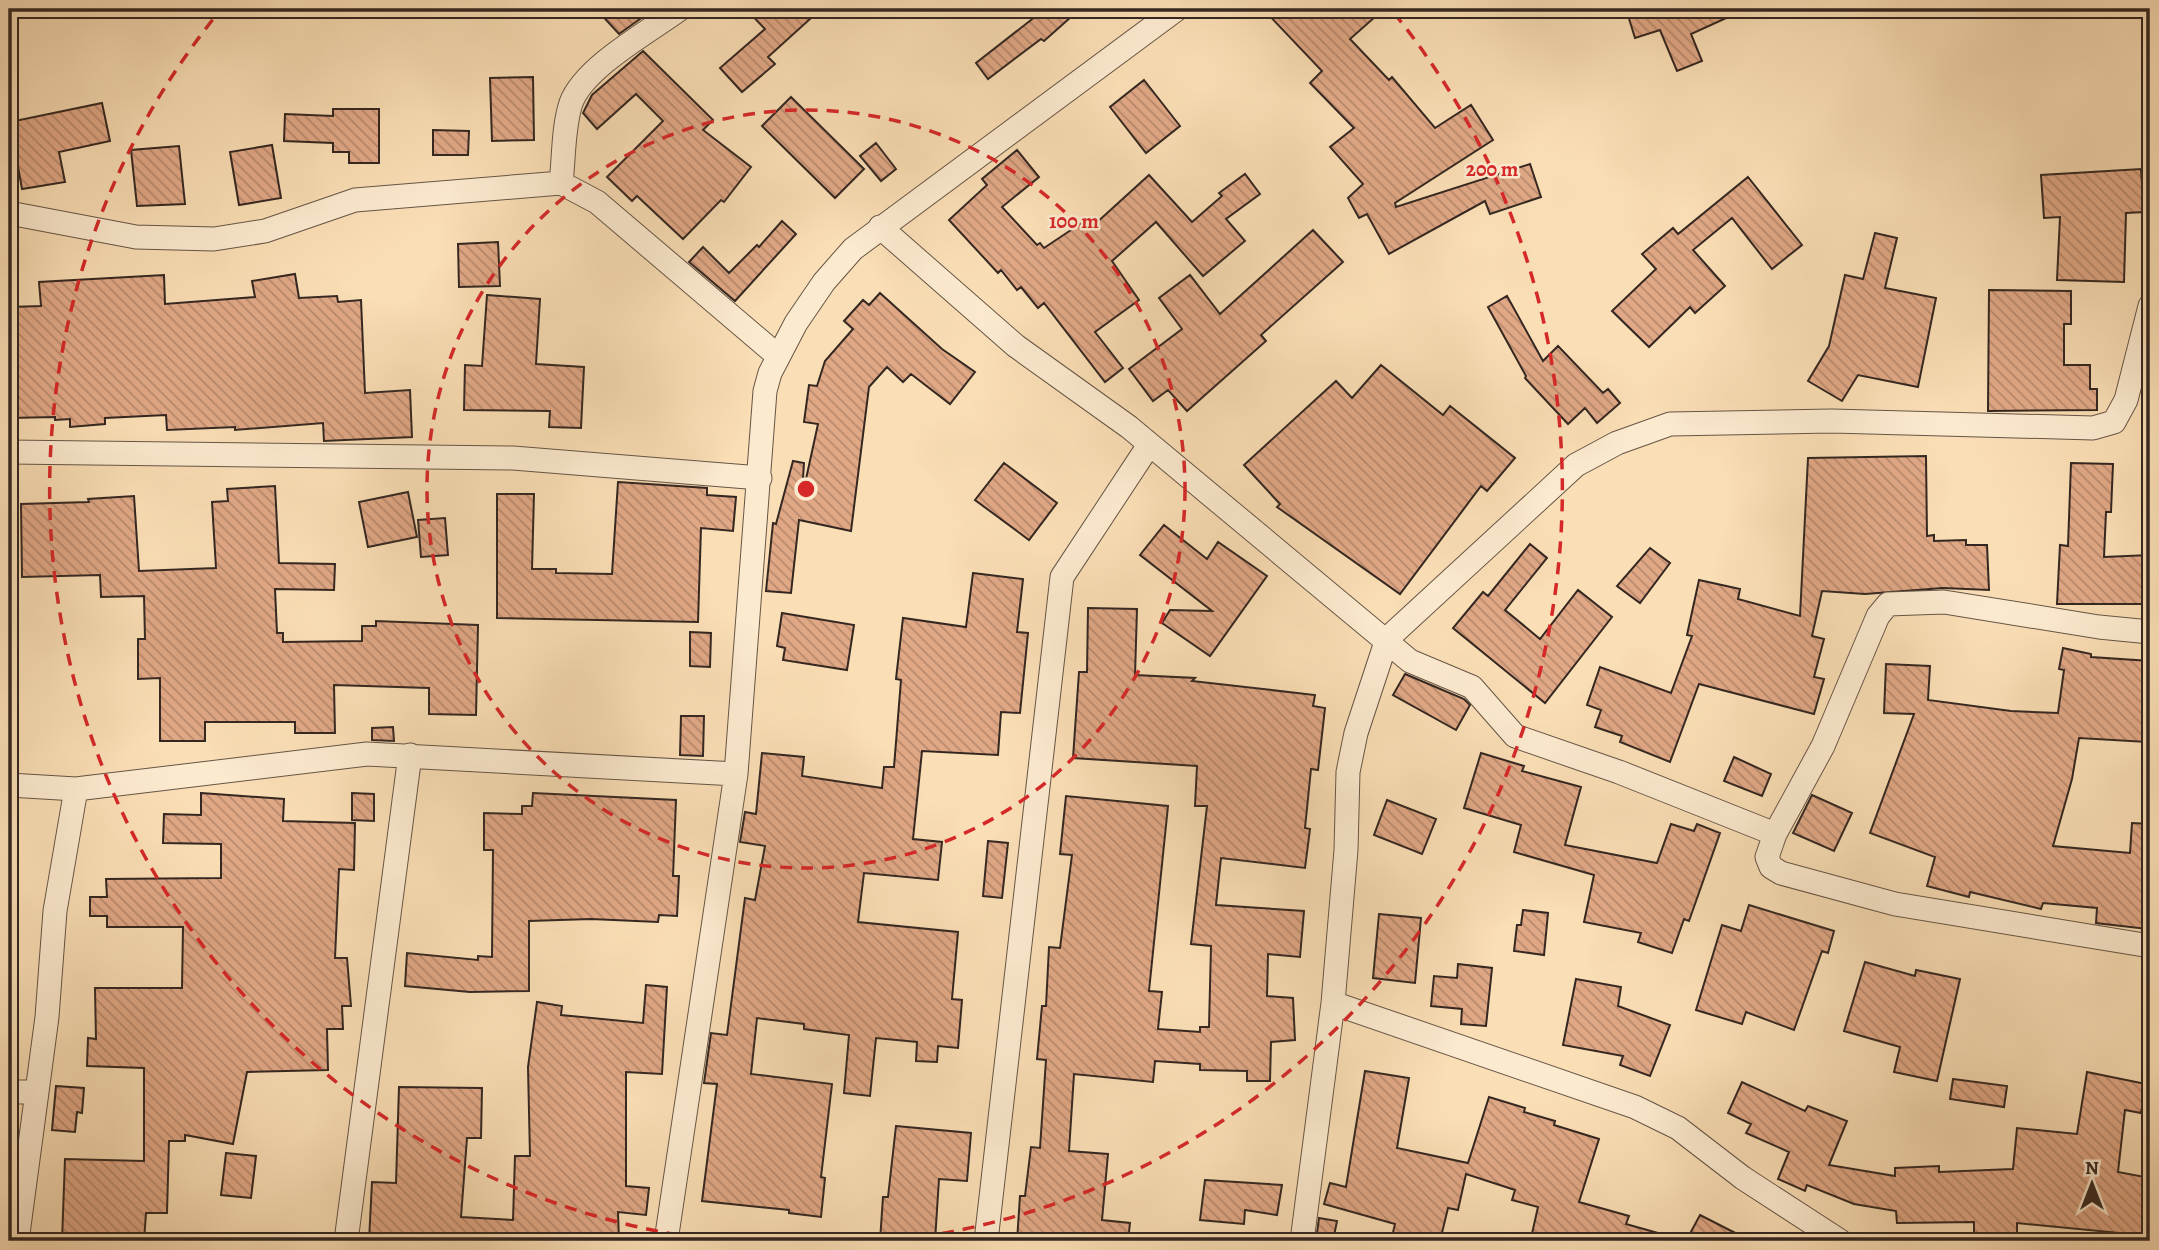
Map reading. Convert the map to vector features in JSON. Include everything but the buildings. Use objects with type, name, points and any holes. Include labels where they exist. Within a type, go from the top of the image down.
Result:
[{"type":"street","points":[[561,183],[571,104],[578,91],[600,67],[680,9]]},
{"type":"street","points":[[666,1241],[736,774],[761,478],[765,391],[778,356],[824,282],[853,248],[1177,9]]},
{"type":"street","points":[[9,213],[136,237],[214,239],[265,230],[355,200],[561,183],[597,202],[778,356]]},
{"type":"street","points":[[880,227],[1016,346],[1108,411],[1387,639],[1410,661],[1472,687],[1514,736],[1619,772],[1776,834]]},
{"type":"street","points":[[1302,1241],[1333,1003],[1346,850],[1349,772],[1356,733],[1387,639],[1576,465],[1617,443],[1670,424],[1832,421],[2092,428],[2114,422],[2126,400],[2149,320]]},
{"type":"street","points":[[986,1241],[1042,729],[1062,577],[1149,445]]},
{"type":"street","points":[[9,452],[513,458],[761,478]]},
{"type":"street","points":[[2150,632],[1944,602],[1888,604],[1878,616],[1823,747],[1776,834],[1767,858],[1771,867],[1780,873],[1895,904],[2150,946]]},
{"type":"street","points":[[9,785],[76,789],[367,754],[736,774]]},
{"type":"street","points":[[346,1241],[410,755]]},
{"type":"street","points":[[17,1241],[47,1017],[54,911],[76,789]]},
{"type":"street","points":[[1333,1003],[1635,1107],[1678,1128],[1743,1178],[1840,1241]]},
{"type":"street","points":[[9,1092],[37,1091]]}]
